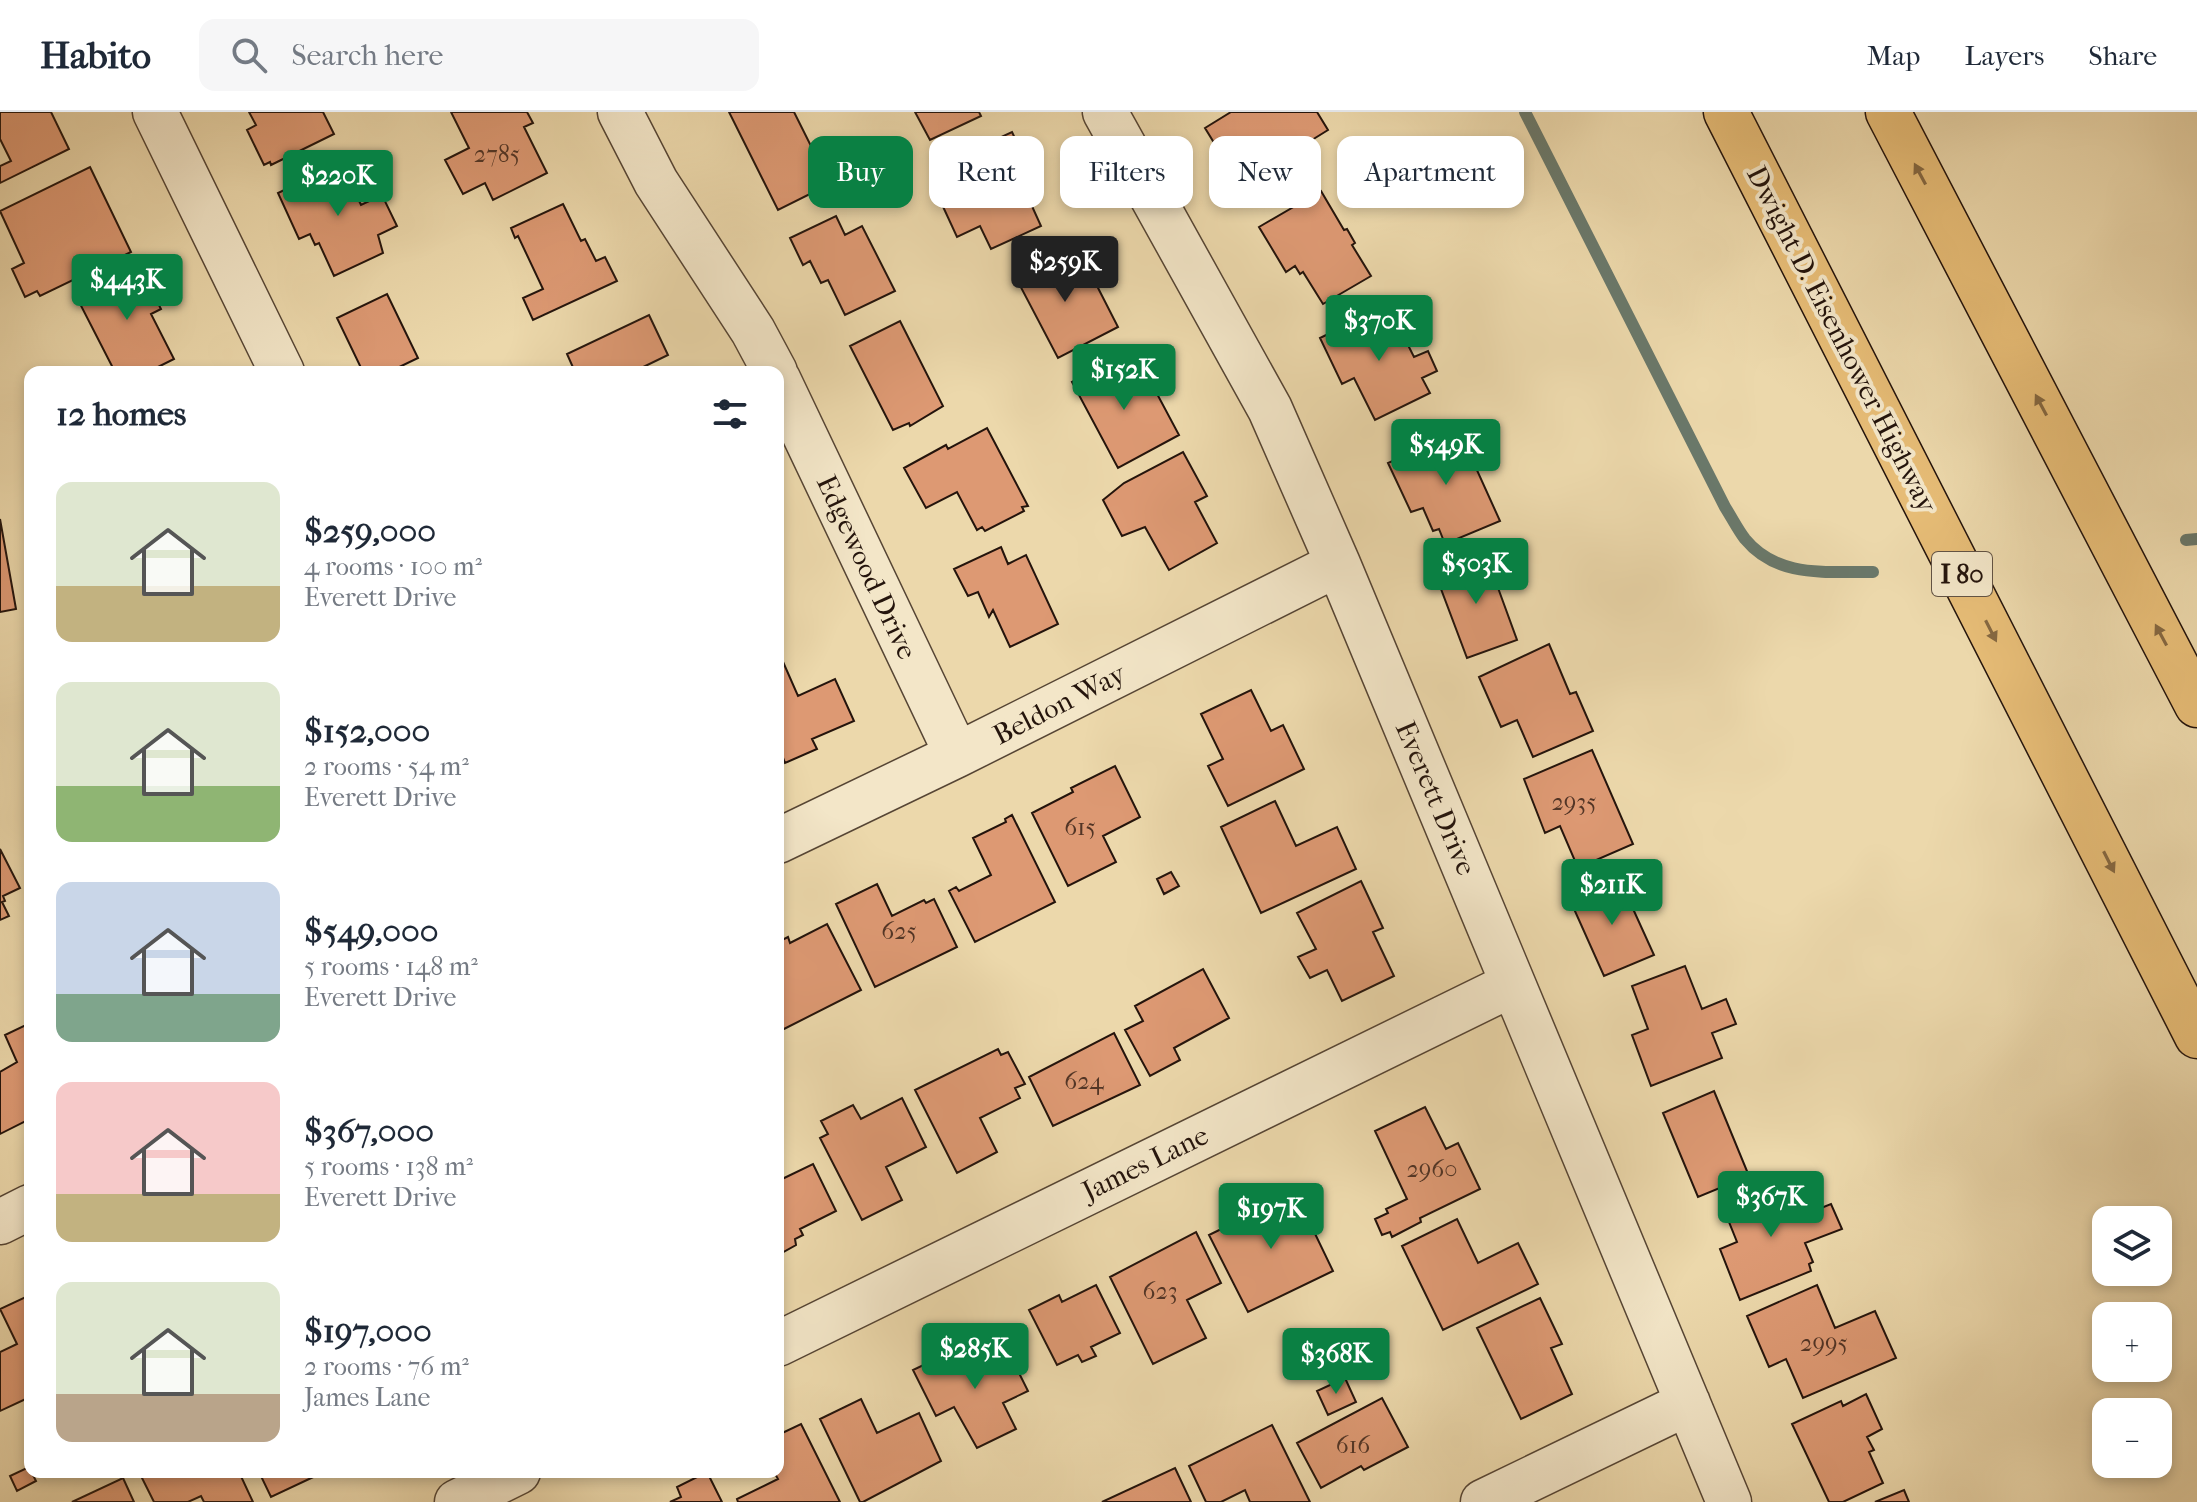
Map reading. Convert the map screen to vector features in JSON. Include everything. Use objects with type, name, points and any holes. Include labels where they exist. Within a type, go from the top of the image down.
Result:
[{"type":"highway","name":"Dwight D. Eisenhower Highway","points":[[1726,112],[2197,1036]]},
{"type":"highway","points":[[1888,112],[2197,705]]},
{"type":"street","points":[[155,112],[279,366]]},
{"type":"street","points":[[620,112],[656,182],[753,331],[772,366]]},
{"type":"street","name":"Everett Drive","points":[[1105,112],[1270,409],[1338,564],[1729,1502]]},
{"type":"street","name":"Edgewood Drive","points":[[784,392],[957,755]]},
{"type":"street","name":"Beldon Way","points":[[784,838],[1338,564]]},
{"type":"street","name":"James Lane","points":[[784,1341],[1513,984]]},
{"type":"street","points":[[0,1222],[24,1210]]},
{"type":"street","points":[[1483,1502],[1688,1403]]},
{"type":"street","points":[[457,1502],[506,1478]]},
{"type":"building","points":[[0,112],[51,112],[69,149],[0,183],[0,166],[11,161],[0,139]]},
{"type":"building","points":[[249,112],[323,112],[334,134],[271,165],[270,162],[264,165],[247,130],[256,125]]},
{"type":"building","points":[[451,112],[527,112],[533,123],[524,127],[547,173],[493,200],[485,183],[463,194],[445,160],[469,148]]},
{"type":"building","points":[[729,112],[794,112],[808,140],[808,195],[778,210]]},
{"type":"building","points":[[915,112],[979,112],[981,116],[938,136],[929,136]]},
{"type":"building","points":[[1231,112],[1317,112],[1328,130],[1318,136],[1210,136],[1205,128]]},
{"type":"building","points":[[341,163],[361,205],[382,195],[397,226],[378,235],[383,253],[334,276],[319,243],[315,245],[310,234],[299,239],[278,193]]},
{"type":"building","points":[[90,167],[131,252],[40,296],[37,291],[25,297],[12,269],[24,263],[0,211]]},
{"type":"building","points":[[1321,191],[1344,230],[1347,229],[1355,243],[1352,245],[1371,276],[1323,304],[1303,272],[1300,274],[1295,266],[1286,272],[1259,227],[1292,208],[1321,208]]},
{"type":"building","points":[[563,204],[581,241],[585,239],[596,261],[605,257],[617,281],[533,320],[523,298],[543,289],[518,236],[515,238],[511,228]]},
{"type":"building","points":[[944,208],[1033,208],[1041,226],[991,249],[980,226],[957,237]]},
{"type":"building","points":[[836,216],[845,235],[862,226],[895,291],[845,315],[828,280],[821,283],[810,261],[803,265],[790,238]]},
{"type":"building","points":[[1062,248],[1079,283],[1085,280],[1088,286],[1096,284],[1118,327],[1058,358],[1014,274]]},
{"type":"building","points":[[138,264],[161,309],[151,314],[174,359],[160,366],[112,366],[76,296]]},
{"type":"building","points":[[387,294],[418,358],[401,366],[360,366],[337,318]]},
{"type":"building","points":[[1385,306],[1403,343],[1408,345],[1414,357],[1428,351],[1437,371],[1422,378],[1430,393],[1375,420],[1354,378],[1342,384],[1320,338]]},
{"type":"building","points":[[649,315],[668,355],[645,366],[572,366],[567,354]]},
{"type":"building","points":[[900,321],[943,406],[910,426],[909,423],[893,430],[850,346]]},
{"type":"building","points":[[1121,356],[1140,390],[1143,388],[1146,394],[1155,390],[1179,435],[1118,468],[1072,382]]},
{"type":"building","points":[[987,428],[1028,506],[985,531],[982,527],[977,530],[957,492],[926,508],[904,468],[946,445],[948,449]]},
{"type":"building","points":[[1459,432],[1462,437],[1466,435],[1476,456],[1471,457],[1500,521],[1445,544],[1439,529],[1433,531],[1423,508],[1411,512],[1388,463]]},
{"type":"building","points":[[1183,452],[1207,496],[1195,502],[1217,543],[1169,570],[1145,527],[1122,536],[1103,500],[1124,483]]},
{"type":"building","points":[[0,519],[16,609],[0,612]]},
{"type":"building","points":[[1001,547],[1008,564],[1026,555],[1058,624],[1010,647],[993,610],[989,617],[978,592],[968,596],[954,569]]},
{"type":"building","points":[[1486,555],[1517,640],[1467,658],[1435,573]]},
{"type":"building","points":[[1549,644],[1570,694],[1576,692],[1593,731],[1533,757],[1517,720],[1501,727],[1479,677]]},
{"type":"building","points":[[784,664],[798,696],[835,679],[854,721],[812,739],[817,749],[785,763]]},
{"type":"building","points":[[1251,690],[1271,731],[1283,725],[1304,769],[1228,806],[1208,766],[1223,759],[1201,714]]},
{"type":"building","points":[[1592,750],[1633,844],[1578,868],[1560,826],[1545,833],[1524,779]]},
{"type":"building","points":[[1115,766],[1140,817],[1103,836],[1116,862],[1068,886],[1032,813],[1073,792],[1071,788]]},
{"type":"building","points":[[1275,801],[1296,846],[1337,827],[1356,869],[1261,913],[1221,827]]},
{"type":"building","points":[[1012,815],[1055,902],[975,942],[949,891],[956,887],[959,891],[991,875],[973,838],[1006,822],[1005,819]]},
{"type":"building","points":[[0,849],[20,888],[3,896],[5,901],[2,902],[9,916],[0,920]]},
{"type":"building","points":[[1171,872],[1179,886],[1164,894],[1157,879]]},
{"type":"building","points":[[1619,878],[1654,955],[1604,976],[1570,900]]},
{"type":"building","points":[[1361,881],[1383,928],[1373,932],[1394,976],[1342,1001],[1327,970],[1310,978],[1298,957],[1316,949],[1297,913]]},
{"type":"building","points":[[877,884],[892,916],[924,900],[926,903],[934,899],[957,947],[875,987],[836,904]]},
{"type":"building","points":[[827,924],[861,990],[784,1029],[784,939],[788,937],[790,943]]},
{"type":"building","points":[[1685,966],[1702,1009],[1726,999],[1736,1024],[1712,1033],[1722,1058],[1651,1086],[1632,1035],[1648,1029],[1632,986]]},
{"type":"building","points":[[1203,969],[1229,1018],[1174,1048],[1180,1060],[1150,1076],[1125,1030],[1143,1021],[1135,1006]]},
{"type":"building","points":[[24,1026],[24,1122],[0,1134],[0,1072],[17,1062],[5,1035]]},
{"type":"building","points":[[1114,1033],[1140,1085],[1053,1126],[1029,1077]]},
{"type":"building","points":[[998,1049],[1001,1055],[1008,1052],[1025,1084],[1015,1088],[1020,1098],[980,1118],[997,1152],[957,1173],[915,1090]]},
{"type":"building","points":[[1714,1091],[1749,1176],[1698,1197],[1663,1113]]},
{"type":"building","points":[[902,1098],[926,1147],[886,1167],[902,1200],[862,1220],[820,1138],[828,1134],[821,1121],[853,1105],[861,1119]]},
{"type":"building","points":[[1425,1107],[1446,1149],[1458,1143],[1480,1189],[1420,1218],[1421,1222],[1392,1237],[1390,1232],[1382,1235],[1375,1219],[1388,1213],[1386,1209],[1407,1199],[1375,1131]]},
{"type":"building","points":[[813,1164],[836,1211],[800,1229],[803,1235],[795,1239],[796,1245],[784,1252],[784,1178]]},
{"type":"building","points":[[1775,1180],[1791,1220],[1831,1204],[1842,1229],[1805,1243],[1813,1262],[1809,1264],[1811,1271],[1740,1300],[1720,1249],[1737,1242],[1721,1202]]},
{"type":"building","points":[[1293,1188],[1333,1271],[1248,1312],[1209,1235],[1244,1218],[1242,1213]]},
{"type":"building","points":[[1457,1219],[1478,1263],[1518,1243],[1538,1284],[1443,1330],[1402,1246]]},
{"type":"building","points":[[1196,1232],[1221,1283],[1187,1300],[1206,1338],[1153,1364],[1110,1277]]},
{"type":"building","points":[[1096,1285],[1120,1333],[1091,1347],[1096,1356],[1082,1362],[1078,1355],[1057,1365],[1029,1310],[1059,1295],[1062,1302]]},
{"type":"building","points":[[1817,1285],[1835,1328],[1875,1311],[1896,1358],[1803,1398],[1786,1359],[1769,1367],[1747,1316]]},
{"type":"building","points":[[24,1298],[24,1400],[0,1411],[0,1352],[17,1344],[0,1309]]},
{"type":"building","points":[[1540,1298],[1562,1344],[1551,1348],[1572,1394],[1521,1419],[1477,1328]]},
{"type":"building","points":[[1004,1343],[1028,1391],[1003,1403],[1016,1429],[977,1448],[954,1407],[936,1416],[913,1370],[938,1358],[942,1367],[965,1356],[967,1360]]},
{"type":"building","points":[[1345,1378],[1356,1402],[1328,1415],[1317,1391]]},
{"type":"building","points":[[1866,1394],[1882,1429],[1867,1437],[1874,1450],[1869,1452],[1883,1483],[1843,1502],[1829,1502],[1792,1424],[1841,1401],[1843,1406]]},
{"type":"building","points":[[1382,1398],[1408,1447],[1364,1470],[1361,1466],[1321,1488],[1297,1443]]},
{"type":"building","points":[[861,1399],[877,1433],[919,1413],[941,1461],[863,1502],[860,1502],[820,1419]]},
{"type":"building","points":[[801,1424],[840,1502],[738,1502],[737,1499],[777,1478],[784,1478],[784,1432]]},
{"type":"building","points":[[1272,1425],[1310,1502],[1250,1502],[1245,1490],[1221,1502],[1206,1502],[1189,1466]]},
{"type":"building","points":[[1175,1468],[1191,1502],[1102,1502]]},
{"type":"building","points":[[24,1469],[24,1478],[34,1478],[36,1481],[17,1491],[10,1476]]},
{"type":"building","points":[[123,1478],[134,1502],[72,1502]]},
{"type":"building","points":[[142,1478],[242,1478],[253,1502],[204,1502],[201,1496],[188,1502],[154,1502]]},
{"type":"building","points":[[262,1478],[311,1478],[271,1497]]},
{"type":"building","points":[[695,1478],[710,1478],[722,1502],[670,1502],[681,1497],[677,1487]]},
{"type":"building","points":[[1904,1490],[1909,1502],[1875,1502]]},
{"type":"waterway","points":[[1525,112],[1725,507],[1745,539],[1758,552],[1788,567],[1821,572],[1873,572]]},
{"type":"waterway","points":[[2186,540],[2197,539]]}]
